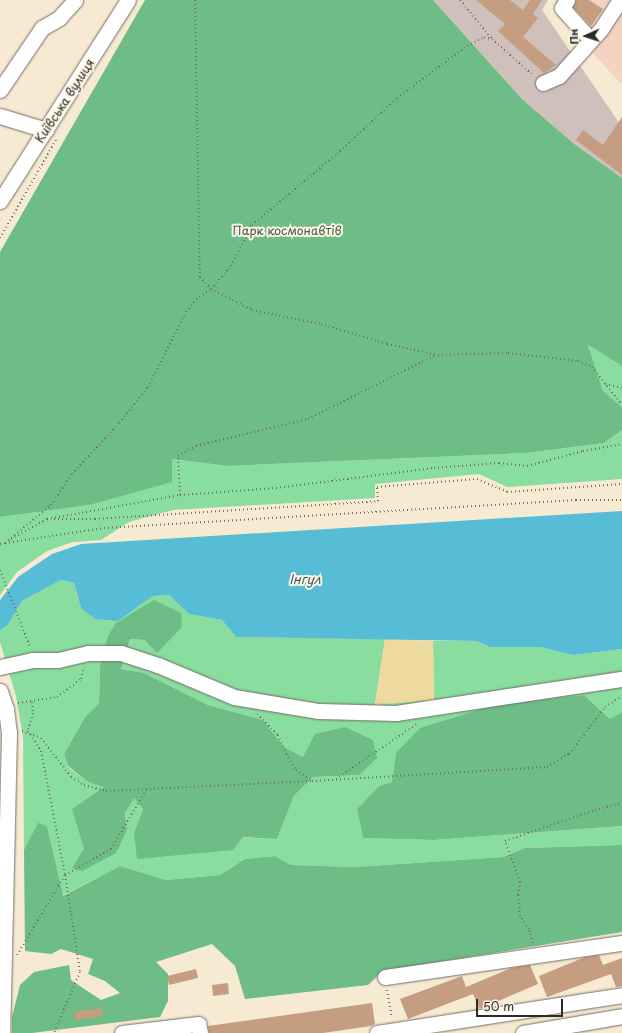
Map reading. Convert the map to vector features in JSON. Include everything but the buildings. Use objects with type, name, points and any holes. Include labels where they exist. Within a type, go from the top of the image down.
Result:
[{"type":"street","points":[[0,90],[42,28],[59,18],[75,0]]},
{"type":"street","name":"Київська вулиця","points":[[0,201],[128,0]]},
{"type":"street","points":[[567,0],[562,8],[590,39]]},
{"type":"street","points":[[543,83],[559,76],[590,39],[601,29],[616,4]]},
{"type":"street","points":[[0,116],[46,130]]},
{"type":"street","points":[[0,667],[32,660],[58,660],[88,653],[121,653],[165,667],[234,697],[319,711],[396,713],[622,679]]},
{"type":"street","points":[[0,691],[8,733],[2,1033]]},
{"type":"street","points":[[385,977],[622,943]]},
{"type":"street","points":[[377,1033],[622,995]]},
{"type":"street","points":[[523,1033],[541,1032],[622,1016]]},
{"type":"street","points":[[122,1033],[198,1024],[200,1033]]},
{"type":"path","points":[[195,0],[200,276],[211,289],[252,310],[321,324],[387,344],[438,355],[508,353],[578,361],[592,367],[622,405]]},
{"type":"path","points":[[460,0],[492,39],[543,83]]},
{"type":"path","points":[[5,543],[51,505],[72,474],[119,423],[148,387],[186,312],[196,299],[211,289],[231,266],[252,225],[337,154],[397,98],[464,48],[484,37],[492,39]]},
{"type":"path","points":[[180,495],[178,456],[196,446],[308,419],[438,355]]},
{"type":"path","points":[[604,384],[622,388]]},
{"type":"path","points":[[5,543],[47,519],[180,495],[310,484],[434,468],[500,464],[527,466],[583,451],[622,444]]},
{"type":"path","points":[[47,519],[95,519],[378,501],[377,487],[477,479],[507,492],[622,484]]},
{"type":"path","points":[[0,544],[104,528],[576,500],[622,500]]},
{"type":"path","points":[[0,570],[30,645]]},
{"type":"path","points":[[3,713],[14,703],[32,702],[57,697],[81,679],[88,653]]},
{"type":"path","points":[[8,733],[28,731],[41,738],[71,777],[84,785],[106,791],[548,767],[569,754],[605,707],[622,696]]},
{"type":"path","points":[[32,702],[33,714],[28,731],[41,751],[65,875],[80,972],[54,1033]]},
{"type":"path","points":[[254,711],[278,735],[286,754],[296,770],[312,781]]},
{"type":"path","points":[[335,779],[424,720]]},
{"type":"path","points":[[16,959],[65,875],[111,849],[146,790]]},
{"type":"path","points":[[536,955],[529,929],[520,916],[518,895],[520,882],[505,841],[595,810],[622,803]]},
{"type":"path","points":[[389,999],[392,1016]]},
{"type":"shaded area","points":[[433,0],[548,0],[542,10],[622,127],[622,178],[573,143],[522,99]]},
{"type":"shaded area","points":[[556,0],[622,0],[622,85],[558,15]]},
{"type":"green space","name":"Парк космонавтів","points":[[145,0],[433,0],[522,99],[573,143],[622,178],[622,366],[588,345],[603,391],[622,407],[622,430],[604,443],[526,453],[228,466],[172,459],[172,482],[89,505],[0,517],[0,252]]},
{"type":"green space","points":[[588,345],[622,366],[622,407],[603,391]]},
{"type":"green space","points":[[622,430],[622,479],[507,487],[479,474],[375,484],[375,498],[173,510],[129,522],[101,540],[73,542],[47,551],[17,572],[0,595],[0,517],[89,505],[172,459],[228,466],[526,453],[604,443]]},
{"type":"green space","points":[[61,580],[74,583],[81,608],[118,621],[153,596],[169,595],[189,614],[222,620],[236,637],[385,639],[375,704],[434,700],[433,641],[477,641],[489,647],[540,647],[573,655],[622,649],[622,712],[610,719],[584,695],[495,705],[396,753],[393,782],[379,786],[357,809],[363,838],[434,840],[622,826],[622,845],[525,848],[503,857],[356,867],[291,865],[275,856],[245,859],[220,875],[166,880],[120,866],[62,896],[47,826],[38,824],[24,850],[23,737],[16,696],[0,642],[0,630],[7,626],[22,601]],"holes":[[[154,600],[145,640],[130,639],[121,669],[144,673],[208,705],[263,720],[284,747],[303,757],[359,775],[313,777],[294,796],[277,839],[134,833],[143,809],[134,797],[125,813],[127,830],[72,868],[84,848],[104,786],[88,782],[68,767],[64,754],[85,717],[99,703],[100,666]]]},
{"type":"green space","points":[[154,600],[181,613],[182,627],[157,653],[145,640],[130,639],[121,669],[144,673],[208,705],[263,720],[284,747],[303,757],[315,734],[345,727],[373,740],[377,758],[359,775],[313,777],[294,796],[277,839],[243,837],[233,850],[137,859],[134,833],[143,809],[134,798],[125,813],[127,830],[116,853],[82,871],[72,868],[84,848],[72,809],[104,787],[88,782],[68,766],[64,754],[85,717],[99,703],[100,666],[108,636],[116,623]]},
{"type":"green space","points":[[584,695],[610,719],[622,712],[622,826],[434,840],[363,838],[357,809],[379,786],[392,782],[396,753],[420,728],[495,705]]},
{"type":"green space","points":[[38,823],[47,826],[63,896],[120,866],[166,880],[220,875],[245,859],[275,856],[291,865],[356,867],[503,857],[525,848],[622,845],[622,932],[383,971],[368,985],[245,999],[235,966],[212,944],[156,962],[168,974],[168,1001],[160,1017],[32,1033],[12,1033],[12,1017],[20,985],[34,972],[69,965],[71,980],[101,1000],[120,993],[105,981],[88,974],[93,959],[61,949],[51,954],[25,951],[24,850]]},
{"type":"sand","points":[[385,639],[433,641],[434,700],[375,705]]},
{"type":"water","name":"Інгул","points":[[622,511],[622,649],[573,655],[540,647],[489,647],[477,641],[236,637],[222,620],[189,614],[169,595],[153,596],[118,621],[95,619],[81,608],[74,583],[61,580],[22,601],[7,626],[0,630],[0,600],[18,577],[52,554],[81,544]]}]
